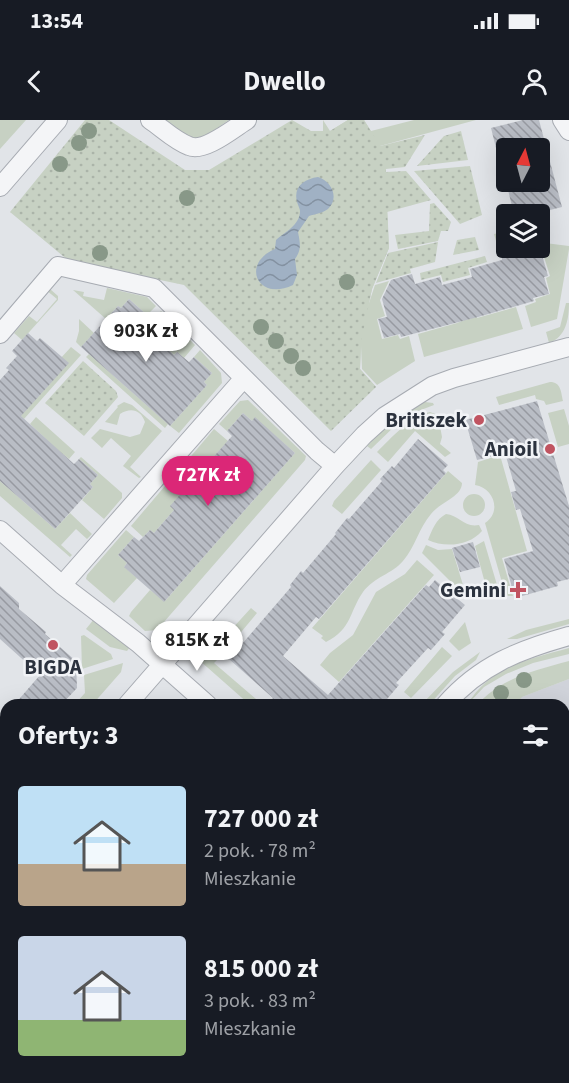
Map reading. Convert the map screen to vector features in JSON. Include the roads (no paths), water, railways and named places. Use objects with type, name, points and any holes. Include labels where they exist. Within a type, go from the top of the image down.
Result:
[{"type":"street","points":[[0,187],[58,120]]},
{"type":"street","points":[[150,120],[188,146],[197,148],[206,146],[247,120]]},
{"type":"street","points":[[562,120],[569,131]]},
{"type":"street","points":[[0,334],[58,266],[154,288],[317,451],[335,466]]},
{"type":"street","points":[[132,699],[335,466],[385,416],[432,386],[569,347]]},
{"type":"street","points":[[62,585],[244,378]]},
{"type":"street","points":[[0,530],[62,585],[163,664],[201,699]]},
{"type":"street","points":[[451,699],[480,672],[496,662],[517,652],[569,636]]},
{"type":"water","points":[[318,177],[330,186],[334,195],[332,204],[328,209],[309,216],[298,232],[300,246],[295,259],[297,275],[293,285],[281,289],[270,289],[258,279],[256,271],[258,263],[275,249],[276,240],[298,220],[300,211],[296,197],[298,188],[304,182]]},
{"type":"place","name":"Britiszek","points":[[479,420]]},
{"type":"place","name":"Anioil","points":[[550,449]]},
{"type":"place","name":"Gemini","points":[[518,590]]},
{"type":"place","name":"BIGDA","points":[[53,645]]}]
